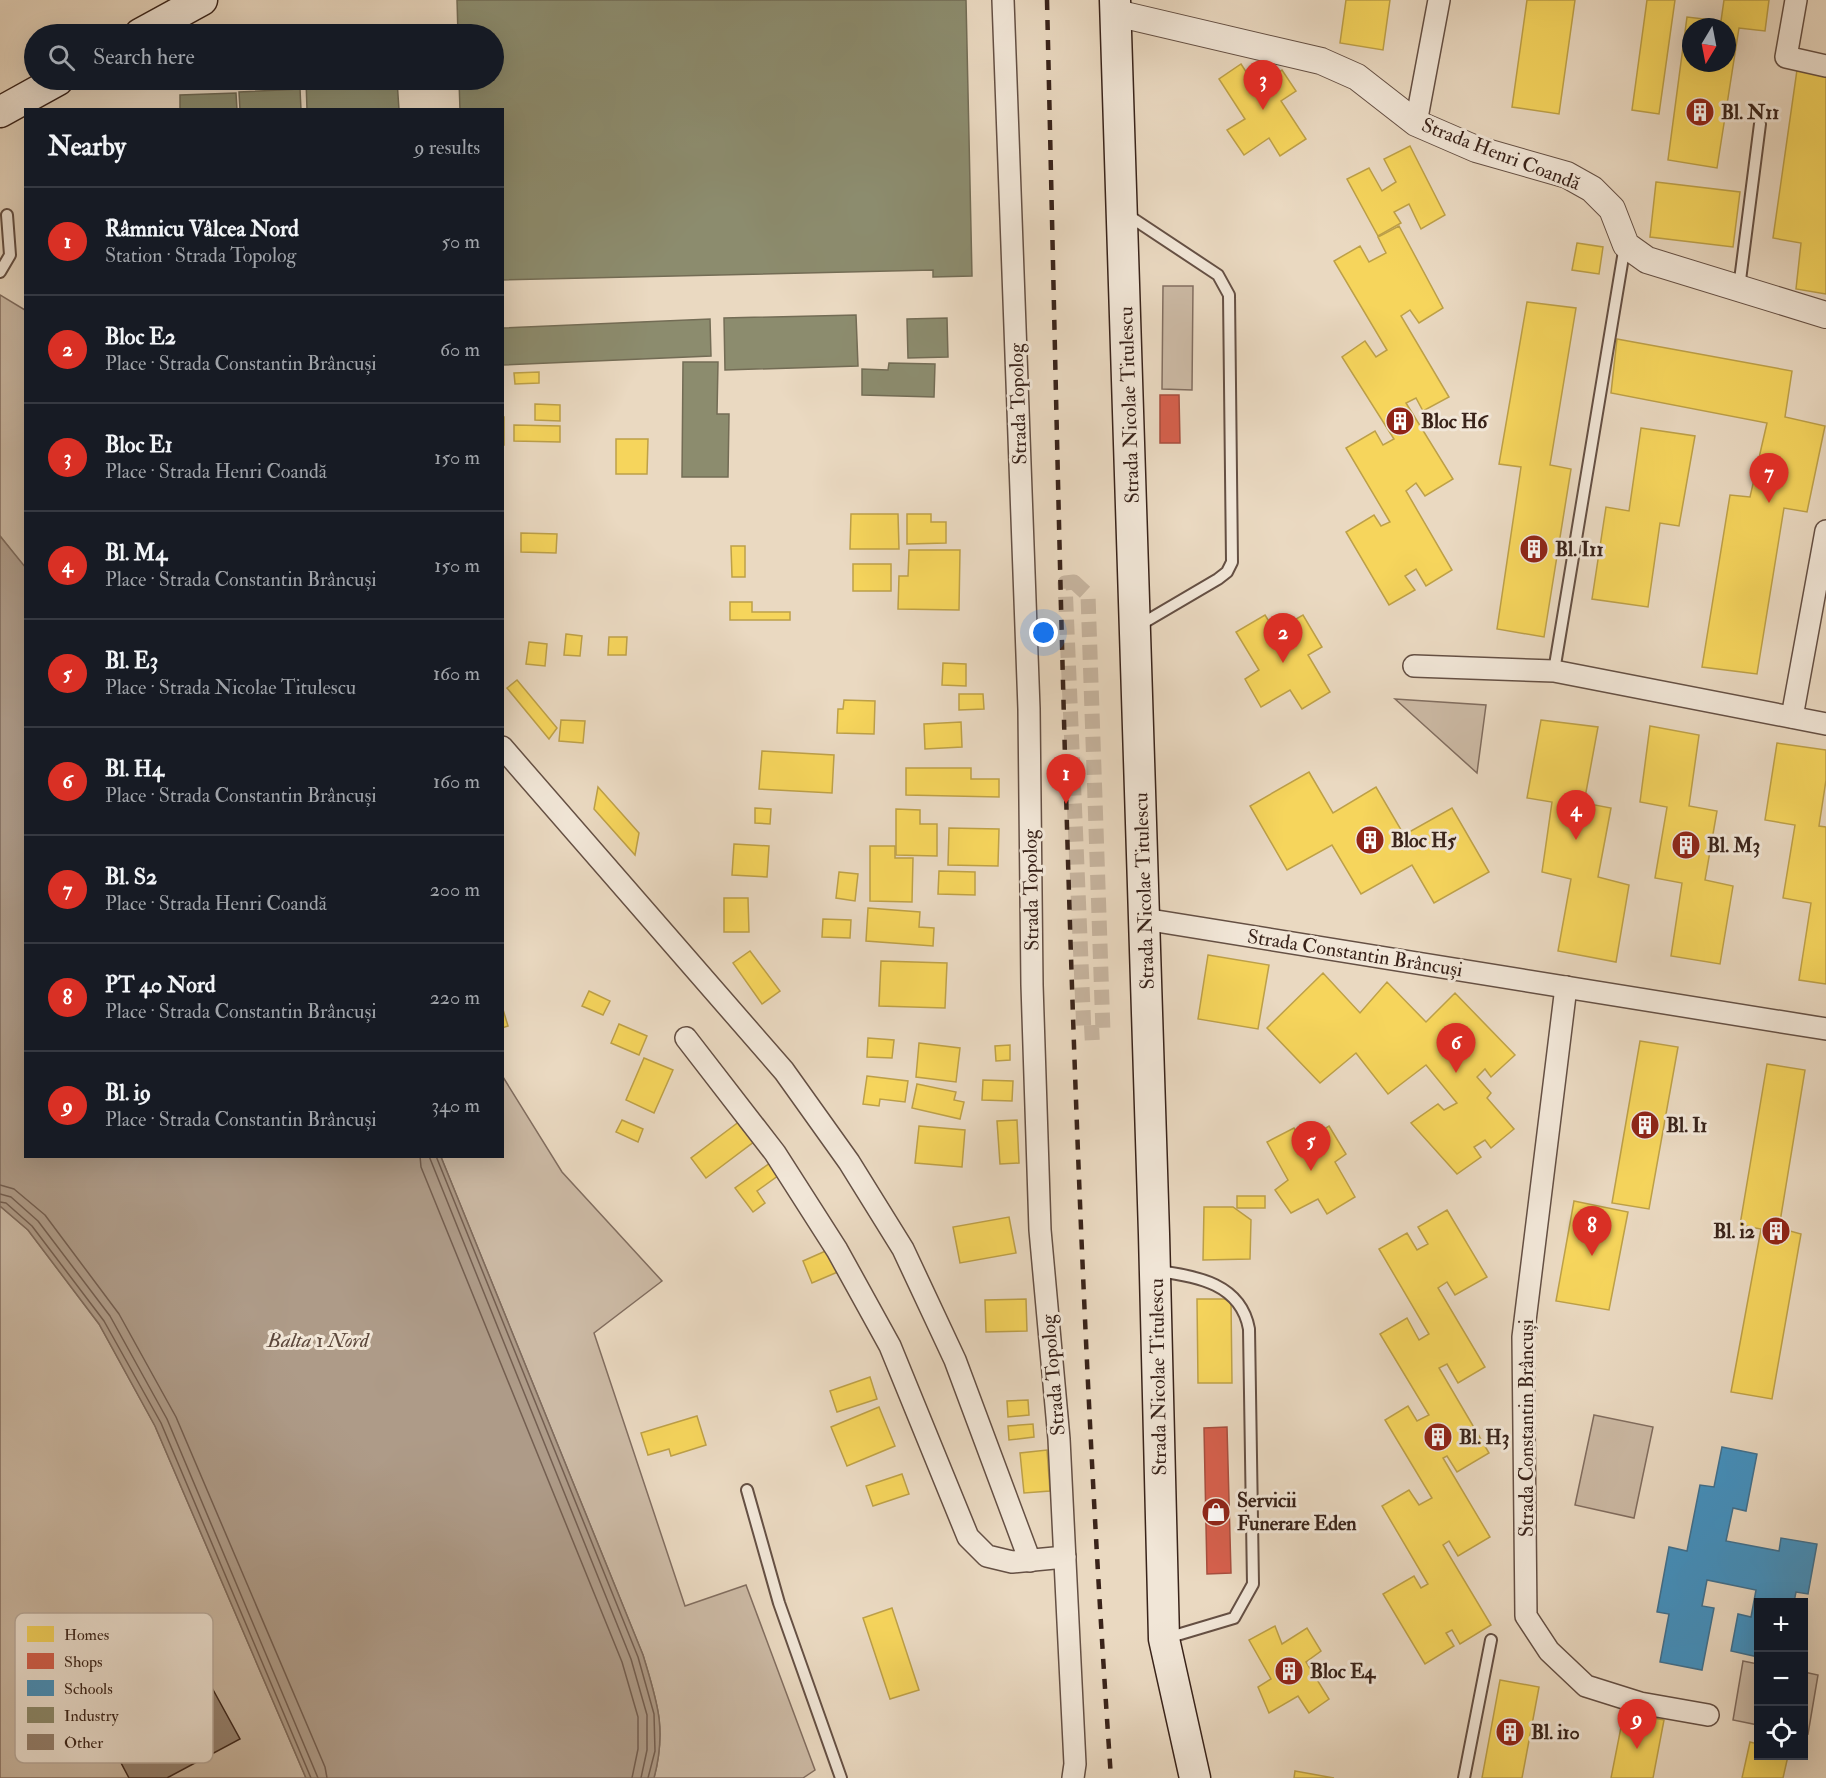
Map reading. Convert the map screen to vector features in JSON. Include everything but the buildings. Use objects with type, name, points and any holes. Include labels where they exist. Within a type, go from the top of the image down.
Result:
[{"type":"main road","points":[[158,24],[202,0]]},
{"type":"main road","name":"Strada Nicolae Titulescu","points":[[1116,6],[1155,1271],[1164,1639],[1196,1778]]},
{"type":"main road","points":[[0,112],[40,90]]},
{"type":"street","name":"Strada Topolog","points":[[1003,0],[1029,710],[1032,985],[1040,1230],[1059,1438],[1075,1764],[1072,1778]]},
{"type":"street","points":[[1416,123],[1439,0]]},
{"type":"street","points":[[1796,0],[1786,57],[1826,66]]},
{"type":"street","name":"Strada Henri Coandă","points":[[1116,6],[1321,61],[1357,77],[1416,123],[1476,149],[1567,175],[1592,189],[1612,209],[1626,245]]},
{"type":"street","points":[[1626,245],[1647,260],[1826,315]]},
{"type":"street","points":[[1792,717],[1826,531]]},
{"type":"street","points":[[1414,666],[1554,671],[1826,724]]},
{"type":"street","points":[[504,749],[784,1071],[849,1162],[903,1249],[955,1359],[1030,1561]]},
{"type":"street","name":"Strada Constantin Brâncuși","points":[[1144,919],[1826,1029]]},
{"type":"street","name":"Strada Constantin Brâncuși","points":[[1566,987],[1523,1337],[1526,1616],[1549,1651],[1586,1686],[1640,1703],[1708,1715]]},
{"type":"street","points":[[686,1038],[775,1153],[837,1250],[890,1346],[968,1537],[987,1556],[1012,1562],[1065,1557]]},
{"type":"lane","points":[[1739,289],[1760,124]]},
{"type":"lane","points":[[1123,212],[1218,275],[1229,295],[1232,562],[1227,572],[1218,579],[1136,627]]},
{"type":"lane","points":[[0,272],[10,255],[7,215]]},
{"type":"lane","points":[[1554,671],[1626,245]]},
{"type":"lane","points":[[1155,1271],[1188,1275],[1217,1286],[1239,1301],[1246,1314],[1249,1341],[1253,1584],[1234,1618],[1164,1639]]},
{"type":"lane","points":[[747,1490],[779,1603],[842,1778]]},
{"type":"lane","points":[[1464,1778],[1491,1640]]},
{"type":"shaded area","points":[[1163,286],[1193,286],[1192,390],[1162,389]]},
{"type":"shaded area","points":[[0,295],[24,309],[24,567],[0,536]]},
{"type":"shaded area","points":[[1395,699],[1486,705],[1477,773]]},
{"type":"shaded area","points":[[504,1079],[562,1172],[662,1281],[594,1333],[685,1606],[746,1585],[815,1770],[803,1778],[654,1778],[660,1744],[659,1715],[643,1655],[441,1158],[504,1158]]},
{"type":"shaded area","points":[[0,1206],[28,1230],[99,1324],[155,1426],[306,1778],[0,1778]]},
{"type":"shaded area","points":[[1594,1415],[1653,1427],[1634,1518],[1575,1505]]},
{"type":"shaded area","points":[[1743,1661],[1754,1663],[1754,1724],[1733,1720]]},
{"type":"shaded area","points":[[1808,1673],[1818,1675],[1808,1734]]},
{"type":"water","name":"Balta 1 Nord","points":[[0,536],[24,566],[24,1158],[441,1158],[643,1655],[659,1715],[660,1744],[654,1778],[306,1778],[155,1426],[99,1324],[28,1230],[0,1206]]},
{"type":"tunnel","points":[[1074,582],[1088,595],[1103,1032],[1084,1033],[1065,583],[1074,582]]},
{"type":"railway","points":[[1047,0],[1076,1112],[1097,1556],[1111,1778]]},
{"type":"place","name":"Bloc E1","points":[[1263,110]]},
{"type":"place","name":"Bl. N11","points":[[1700,112]]},
{"type":"place","name":"Bloc H6","points":[[1400,421]]},
{"type":"place","name":"Bl. S2","points":[[1769,503]]},
{"type":"place","name":"Bl. I11","points":[[1534,549]]},
{"type":"place","name":"Bloc E2","points":[[1283,663]]},
{"type":"place","name":"Râmnicu Vâlcea Nord","points":[[1066,804]]},
{"type":"place","name":"Bloc H5","points":[[1370,840]]},
{"type":"place","name":"Bl. M4","points":[[1576,840]]},
{"type":"place","name":"Bl. M3","points":[[1686,845]]},
{"type":"place","name":"Bl. H4","points":[[1456,1073]]},
{"type":"place","name":"Bl. I1","points":[[1645,1125]]},
{"type":"place","name":"Bl. E3","points":[[1311,1171]]},
{"type":"place","name":"Bl. i2","points":[[1776,1231]]},
{"type":"place","name":"PT 40 Nord","points":[[1592,1256]]},
{"type":"place","name":"Bl. H3","points":[[1438,1437]]},
{"type":"place","name":"Servicii Funerare Eden","points":[[1216,1512]]},
{"type":"place","name":"Bloc E4","points":[[1289,1671]]},
{"type":"place","name":"Bl. i10","points":[[1510,1732]]},
{"type":"place","name":"Bl. i9","points":[[1637,1749]]}]
